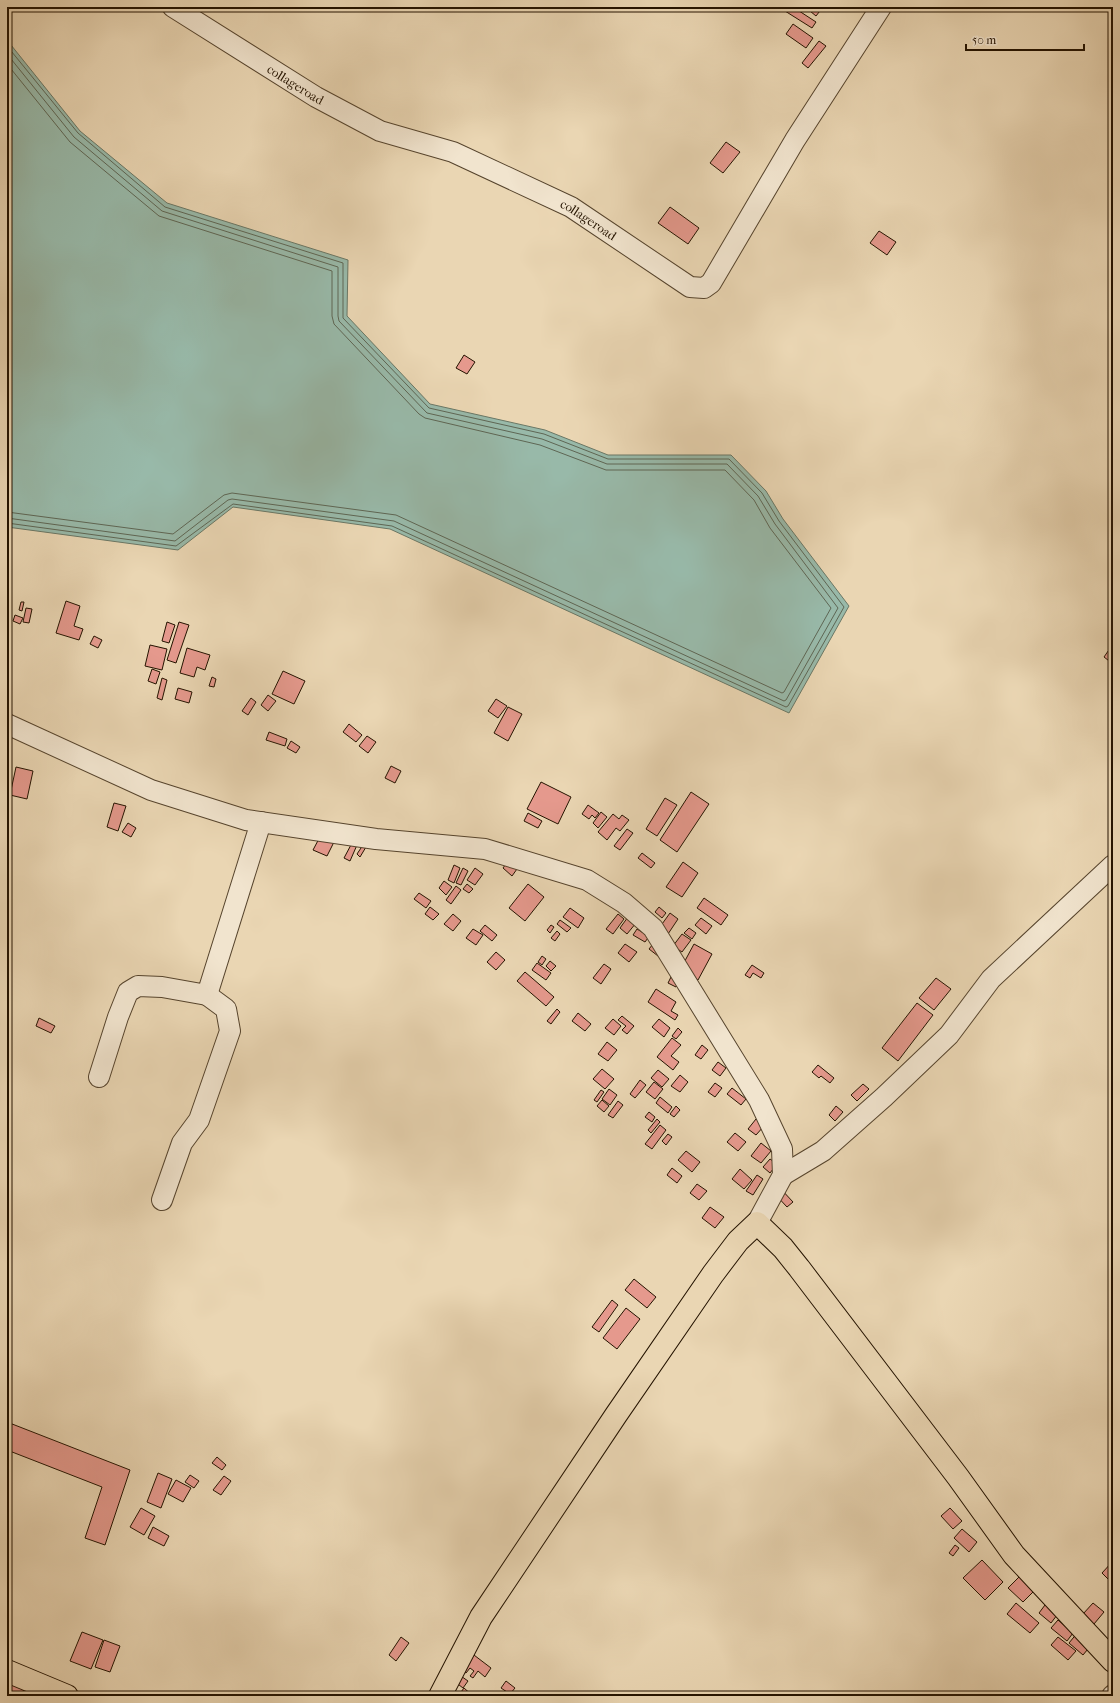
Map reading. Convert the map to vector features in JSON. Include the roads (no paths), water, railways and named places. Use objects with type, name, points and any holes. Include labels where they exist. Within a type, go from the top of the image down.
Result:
[{"type":"main road","points":[[440,1696],[481,1617],[612,1421],[713,1274],[738,1241],[757,1223],[783,1248],[799,1268],[958,1477],[1014,1555],[1113,1661]]},
{"type":"main road","points":[[7,1671],[39,1690],[67,1696]]},
{"type":"street","name":"collageroad","points":[[173,7],[316,97],[380,131],[453,152],[571,207],[690,287],[704,288],[711,283],[795,140],[881,7]]},
{"type":"street","points":[[7,724],[151,790],[246,820],[376,839],[484,849],[587,880],[624,903],[653,928],[760,1100],[782,1149],[783,1175]]},
{"type":"street","points":[[207,995],[262,822]]},
{"type":"street","points":[[757,1223],[783,1175],[823,1150],[884,1097],[949,1036],[991,980],[1113,865]]},
{"type":"street","points":[[99,1077],[118,1017],[128,992],[138,986],[162,987],[207,995],[226,1009],[230,1030],[199,1120],[182,1143],[162,1200]]},
{"type":"water","points":[[7,40],[80,131],[167,203],[348,260],[347,316],[430,404],[545,430],[608,455],[731,455],[766,491],[783,519],[849,606],[789,713],[390,529],[233,507],[178,550],[7,527]]}]
